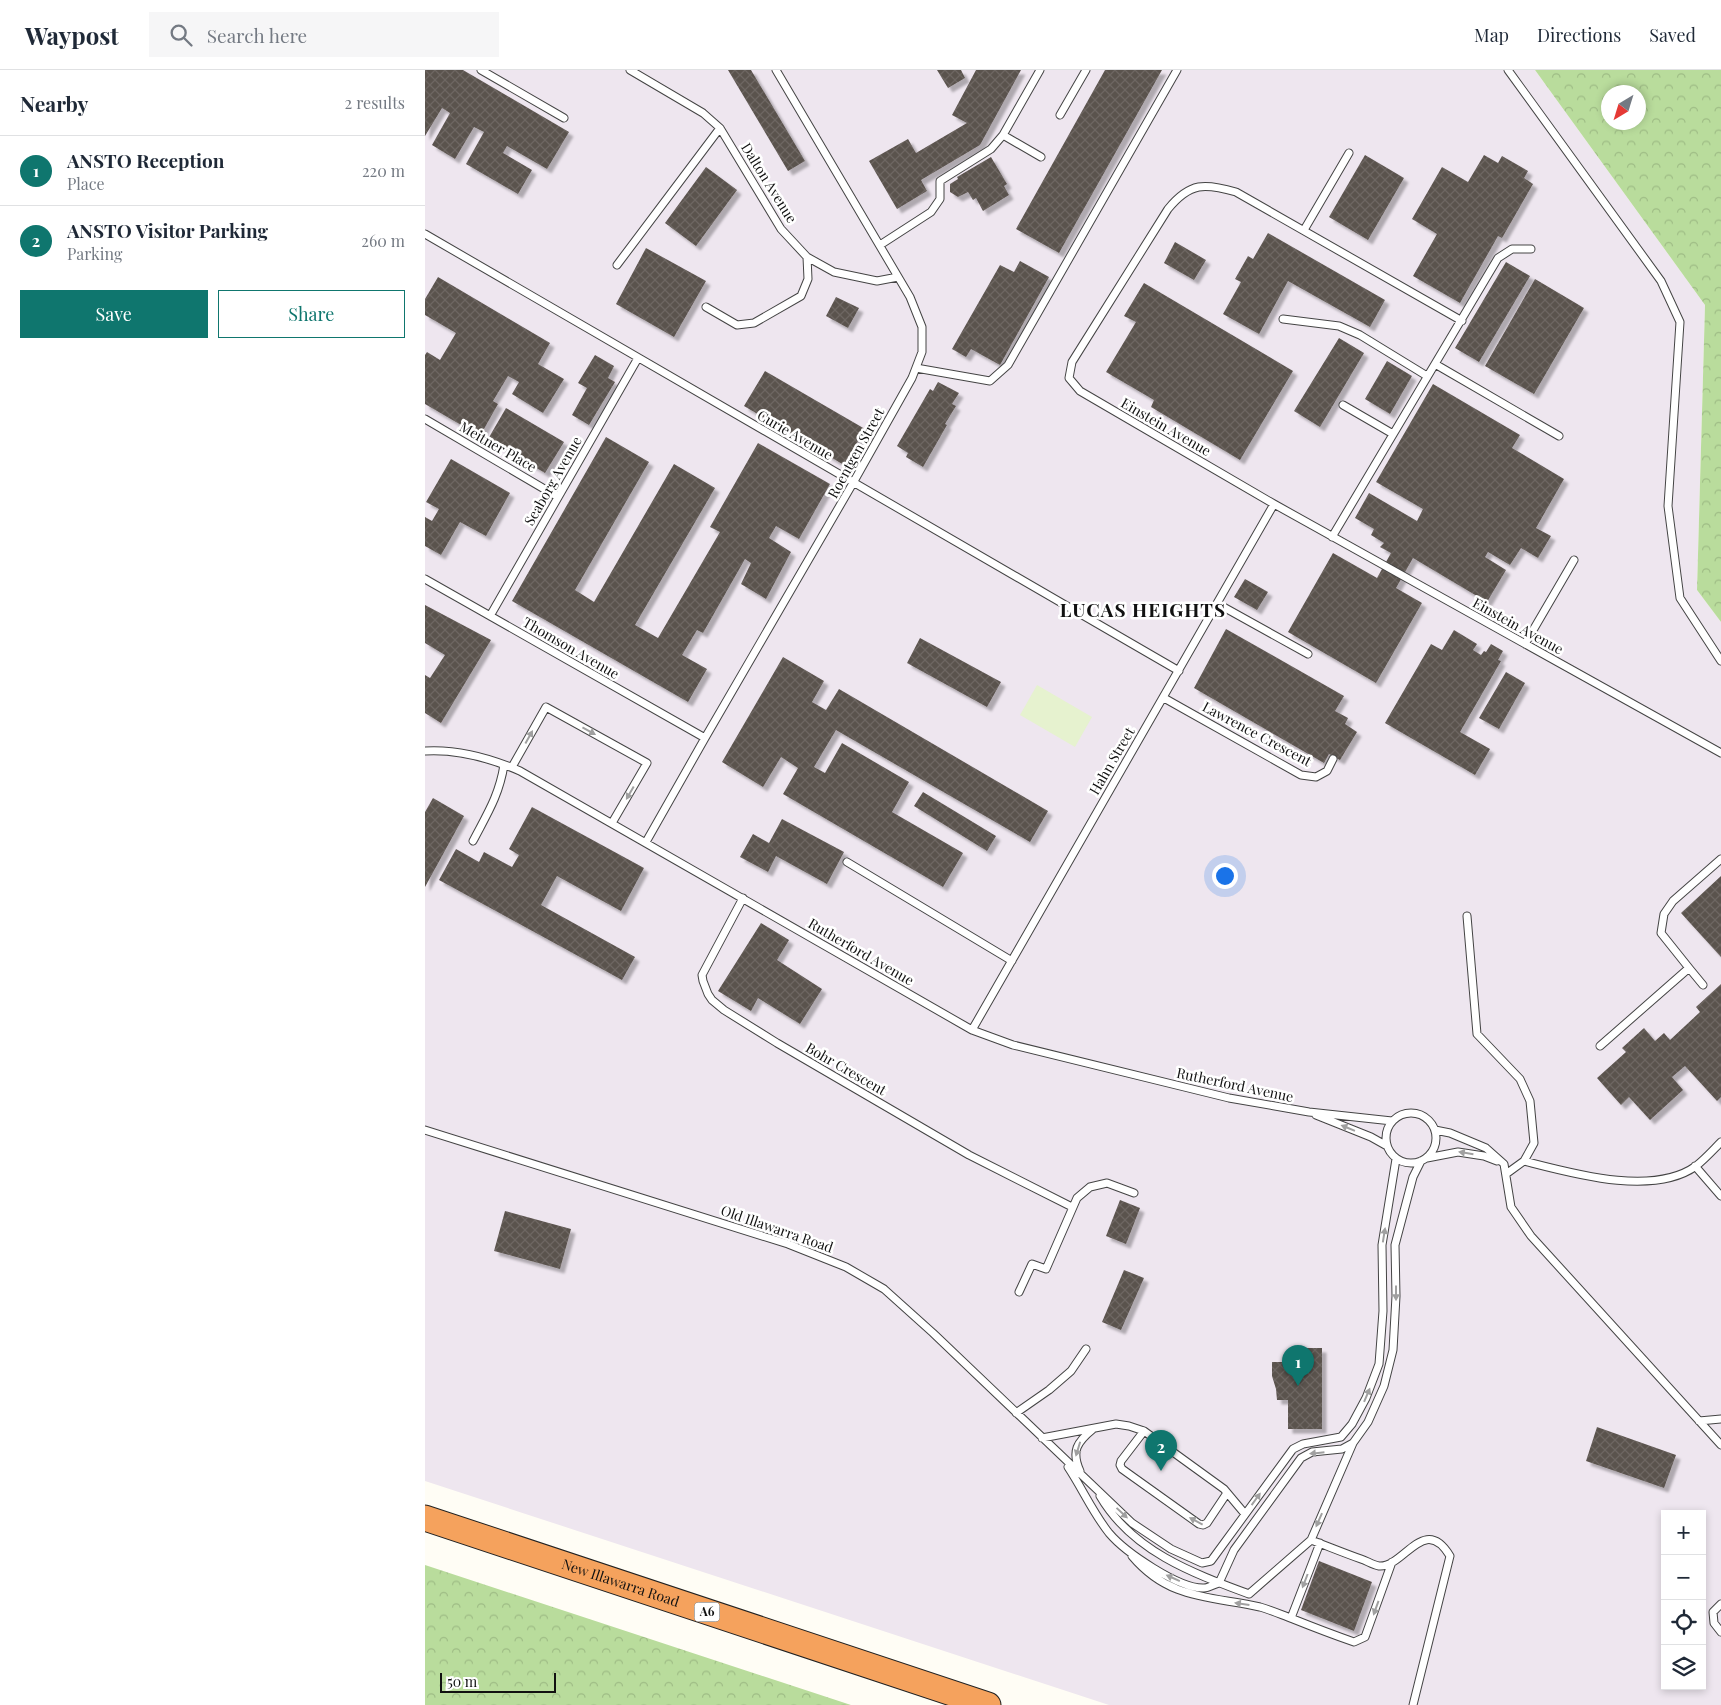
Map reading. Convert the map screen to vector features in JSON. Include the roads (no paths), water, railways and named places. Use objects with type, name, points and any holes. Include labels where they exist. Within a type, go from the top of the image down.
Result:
[{"type":"highway","name":"New Illawarra Road","points":[[425,1518],[988,1705]]},
{"type":"lane","points":[[481,70],[493,73],[564,118]]},
{"type":"lane","name":"Dalton Avenue","points":[[630,70],[703,113],[720,128],[781,228],[807,257],[834,272],[851,276],[877,281],[898,277]]},
{"type":"lane","name":"Roentgen Street","points":[[646,842],[853,484],[912,378],[922,352],[921,327],[910,297],[776,70]]},
{"type":"lane","points":[[879,245],[931,212],[940,199],[940,181],[991,150],[1003,135],[1040,70]]},
{"type":"lane","points":[[1060,115],[1086,70]]},
{"type":"lane","points":[[916,368],[990,381],[1008,365],[1177,70]]},
{"type":"lane","points":[[1508,70],[1661,281],[1680,322],[1669,506],[1680,598],[1721,662]]},
{"type":"lane","points":[[617,265],[720,128]]},
{"type":"lane","points":[[1003,135],[1041,157]]},
{"type":"lane","points":[[1304,230],[1349,153]]},
{"type":"lane","name":"Einstein Avenue","points":[[1462,321],[1236,192],[1215,186],[1195,187],[1179,196],[1168,209],[1072,362],[1069,378],[1080,391],[1274,504],[1721,753]]},
{"type":"lane","name":"Curie Avenue","points":[[425,234],[853,484],[1179,671]]},
{"type":"lane","points":[[1332,537],[1498,258],[1512,249],[1531,250]]},
{"type":"lane","points":[[706,307],[737,325],[754,323],[801,296],[808,279],[807,257]]},
{"type":"lane","points":[[1283,319],[1339,326],[1361,335],[1427,376]]},
{"type":"lane","name":"Seaborg Avenue","points":[[490,616],[638,358]]},
{"type":"lane","points":[[1435,364],[1559,436]]},
{"type":"lane","points":[[1343,405],[1393,434]]},
{"type":"lane","name":"Meitner Place","points":[[425,419],[558,497]]},
{"type":"lane","name":"Hahn Street","points":[[973,1030],[1219,604],[1274,504]]},
{"type":"lane","points":[[1525,644],[1574,560]]},
{"type":"lane","name":"Thomson Avenue","points":[[425,579],[705,738]]},
{"type":"lane","points":[[1219,604],[1308,654]]},
{"type":"lane","name":"Lawrence Crescent","points":[[1164,698],[1301,775],[1316,777],[1327,771],[1333,759]]},
{"type":"lane","points":[[473,841],[496,799],[508,766],[546,707],[647,763],[612,823]]},
{"type":"lane","name":"Rutherford Avenue","points":[[425,751],[453,752],[480,756],[508,766],[540,781],[973,1030],[1013,1045],[1229,1098],[1309,1112],[1391,1121]]},
{"type":"lane","points":[[1703,985],[1661,933],[1664,914],[1673,901],[1721,859]]},
{"type":"lane","points":[[847,862],[1012,961]]},
{"type":"lane","name":"Bohr Crescent","points":[[743,898],[702,974],[705,988],[712,1000],[724,1010],[777,1043],[969,1155],[1072,1207]]},
{"type":"lane","points":[[1467,916],[1477,1034],[1520,1079],[1530,1101],[1534,1143],[1524,1161],[1506,1174]]},
{"type":"lane","points":[[1600,1046],[1689,968]]},
{"type":"lane","name":"Rutherford Avenue","points":[[1309,1112],[1371,1137],[1387,1146]]},
{"type":"lane","points":[[1096,1488],[1108,1510],[1126,1530],[1166,1560],[1249,1594],[1311,1540],[1353,1443],[1368,1422],[1384,1386],[1393,1350],[1396,1296],[1395,1245],[1413,1177],[1424,1159],[1435,1145],[1435,1130],[1426,1118],[1420,1114],[1405,1113],[1391,1121],[1386,1132],[1387,1146],[1396,1158],[1412,1163],[1424,1159],[1458,1152],[1484,1156],[1504,1164]]},
{"type":"lane","name":"Old Illawarra Road","points":[[425,1130],[788,1244],[846,1267],[884,1290],[933,1333],[1061,1456]]},
{"type":"lane","points":[[1435,1130],[1450,1133],[1485,1148],[1504,1164],[1511,1207],[1531,1236],[1721,1445]]},
{"type":"lane","points":[[1524,1161],[1585,1176],[1620,1181],[1656,1180],[1676,1175],[1695,1166],[1721,1142]]},
{"type":"lane","points":[[1061,1456],[1132,1523],[1171,1549],[1202,1563],[1211,1561],[1293,1449],[1303,1444],[1341,1437],[1352,1424],[1366,1398],[1379,1364],[1383,1310],[1382,1244],[1396,1158]]},
{"type":"lane","points":[[1695,1166],[1721,1196]]},
{"type":"lane","points":[[1019,1292],[1032,1264],[1046,1270],[1077,1198],[1090,1187],[1107,1183],[1134,1193]]},
{"type":"lane","points":[[1016,1413],[1049,1390],[1071,1371],[1086,1349]]},
{"type":"lane","points":[[1699,1421],[1721,1419]]},
{"type":"lane","points":[[1042,1438],[1116,1424],[1144,1431],[1224,1489],[1245,1514]]},
{"type":"lane","points":[[1082,1476],[1075,1461],[1075,1450],[1081,1438],[1095,1428]]},
{"type":"lane","points":[[1144,1431],[1121,1461],[1122,1469],[1203,1525],[1207,1524],[1227,1493]]},
{"type":"lane","points":[[1125,1548],[1166,1575],[1191,1586],[1205,1588],[1219,1583],[1234,1550],[1301,1458],[1312,1452],[1342,1449],[1353,1443]]},
{"type":"lane","points":[[1061,1456],[1109,1532],[1141,1568],[1161,1582],[1189,1594],[1222,1602],[1262,1607],[1354,1642],[1365,1638],[1392,1562]]},
{"type":"lane","points":[[1311,1540],[1380,1566],[1392,1562],[1419,1542],[1429,1540],[1444,1546],[1450,1556],[1413,1705]]},
{"type":"lane","points":[[1291,1618],[1319,1544]]},
{"type":"lane","points":[[1721,1604],[1713,1612],[1714,1623],[1721,1632]]},
{"type":"place","name":"ANSTO Reception","points":[[1298,1386]]},
{"type":"place","name":"ANSTO Visitor Parking","points":[[1161,1471]]},
{"type":"district","name":"LUCAS HEIGHTS","points":[[1143,610]]}]
